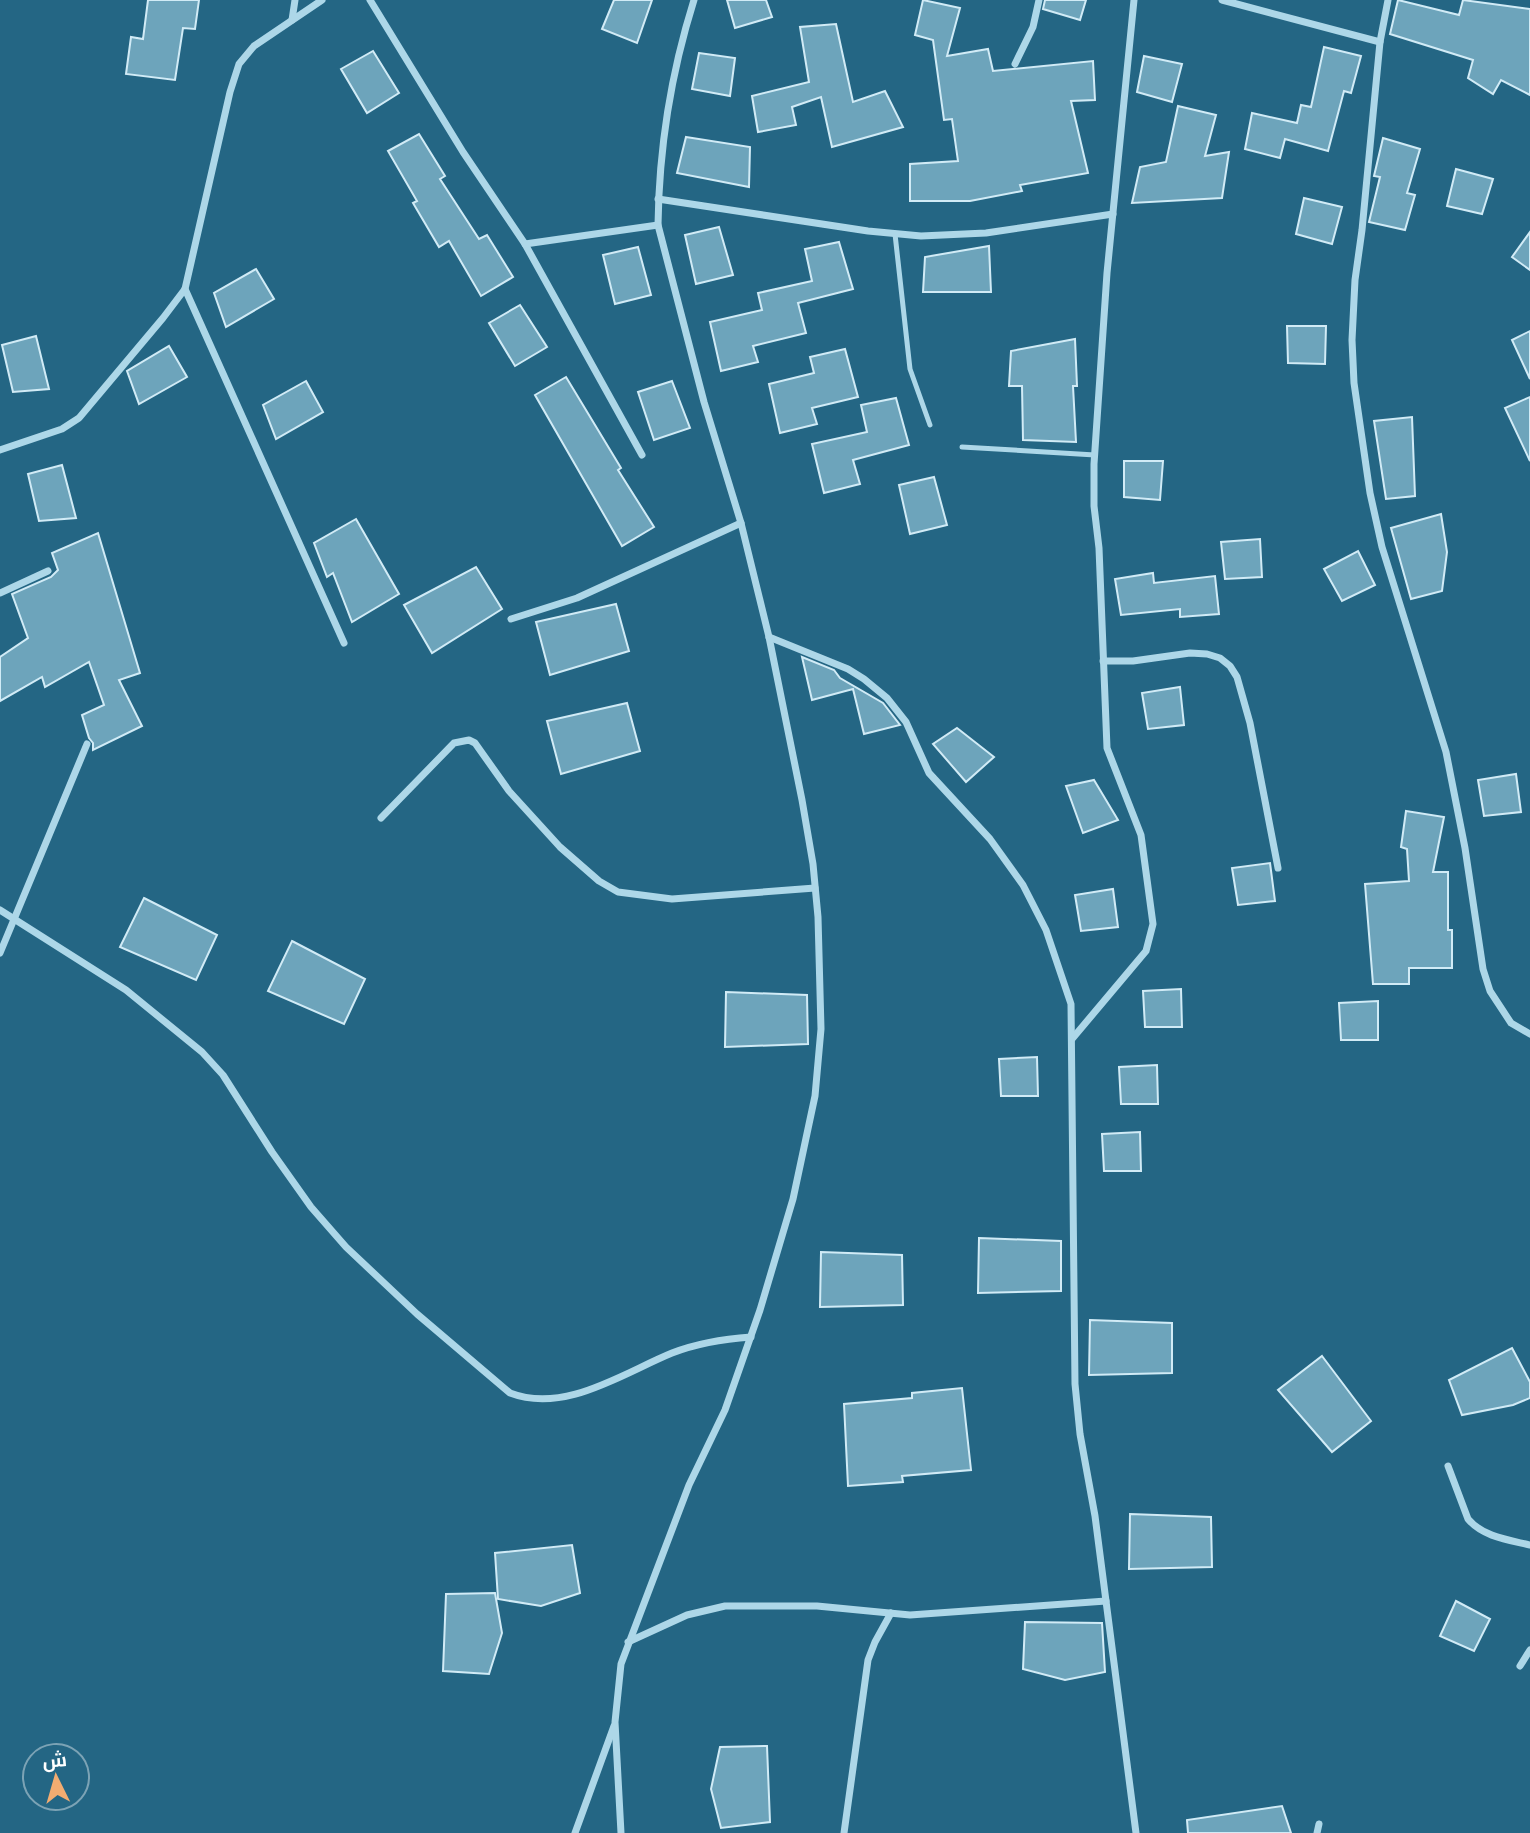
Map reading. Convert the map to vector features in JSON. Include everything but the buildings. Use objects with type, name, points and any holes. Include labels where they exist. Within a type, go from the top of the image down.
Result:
[{"type":"street","points":[[292,20],[295,0]]},
{"type":"street","points":[[0,450],[62,429],[79,418],[186,289],[230,92],[239,64],[254,47],[322,0]]},
{"type":"street","points":[[370,0],[463,152],[525,244],[642,455]]},
{"type":"street","points":[[621,1833],[615,1722],[621,1664],[689,1485],[725,1410],[751,1337],[793,1199],[816,1096],[821,1030],[821,975],[815,888],[802,800],[769,637],[741,523],[704,402],[658,225],[667,106],[694,0]]},
{"type":"street","points":[[1015,64],[1033,27],[1040,0]]},
{"type":"street","points":[[1072,1039],[1146,951],[1153,924],[1141,835],[1107,748],[1099,548],[1094,506],[1095,455],[1112,214],[1134,0]]},
{"type":"street","points":[[1222,0],[1380,42]]},
{"type":"street","points":[[1388,0],[1380,42],[1355,280],[1352,340],[1354,383],[1370,493],[1391,580],[1446,752],[1465,848],[1483,969],[1490,991],[1511,1023],[1530,1034]]},
{"type":"street","points":[[658,199],[921,236],[986,233],[1112,214]]},
{"type":"street","points":[[525,244],[658,225]]},
{"type":"street","points":[[186,289],[344,643]]},
{"type":"street","points":[[511,619],[577,598],[741,523]]},
{"type":"street","points":[[0,593],[48,571]]},
{"type":"street","points":[[769,637],[848,669],[864,679],[900,713],[929,773],[990,839],[1023,884],[1046,930],[1071,1004],[1074,1384],[1136,1833]]},
{"type":"street","points":[[1103,661],[1132,661],[1190,653],[1220,658],[1230,666],[1237,677],[1245,702],[1278,869]]},
{"type":"street","points":[[381,818],[454,743],[469,740],[475,743],[509,791],[560,846],[598,881],[618,892],[672,899],[815,888]]},
{"type":"street","points":[[0,953],[86,744]]},
{"type":"street","points":[[0,910],[126,990],[202,1052],[223,1075],[305,1198],[346,1247],[417,1314],[510,1392],[524,1398],[559,1398],[709,1341],[751,1337]]},
{"type":"street","points":[[1448,1466],[1463,1508],[1474,1526],[1498,1537],[1530,1545]]},
{"type":"street","points":[[628,1642],[687,1615],[725,1606],[777,1604],[935,1614],[1105,1601]]},
{"type":"street","points":[[845,1833],[868,1660],[891,1613]]},
{"type":"street","points":[[1520,1666],[1530,1650]]},
{"type":"street","points":[[575,1833],[615,1722]]},
{"type":"street","points":[[1317,1833],[1319,1824]]},
{"type":"lane","points":[[895,234],[910,369],[930,425]]},
{"type":"lane","points":[[962,447],[1095,455]]}]
